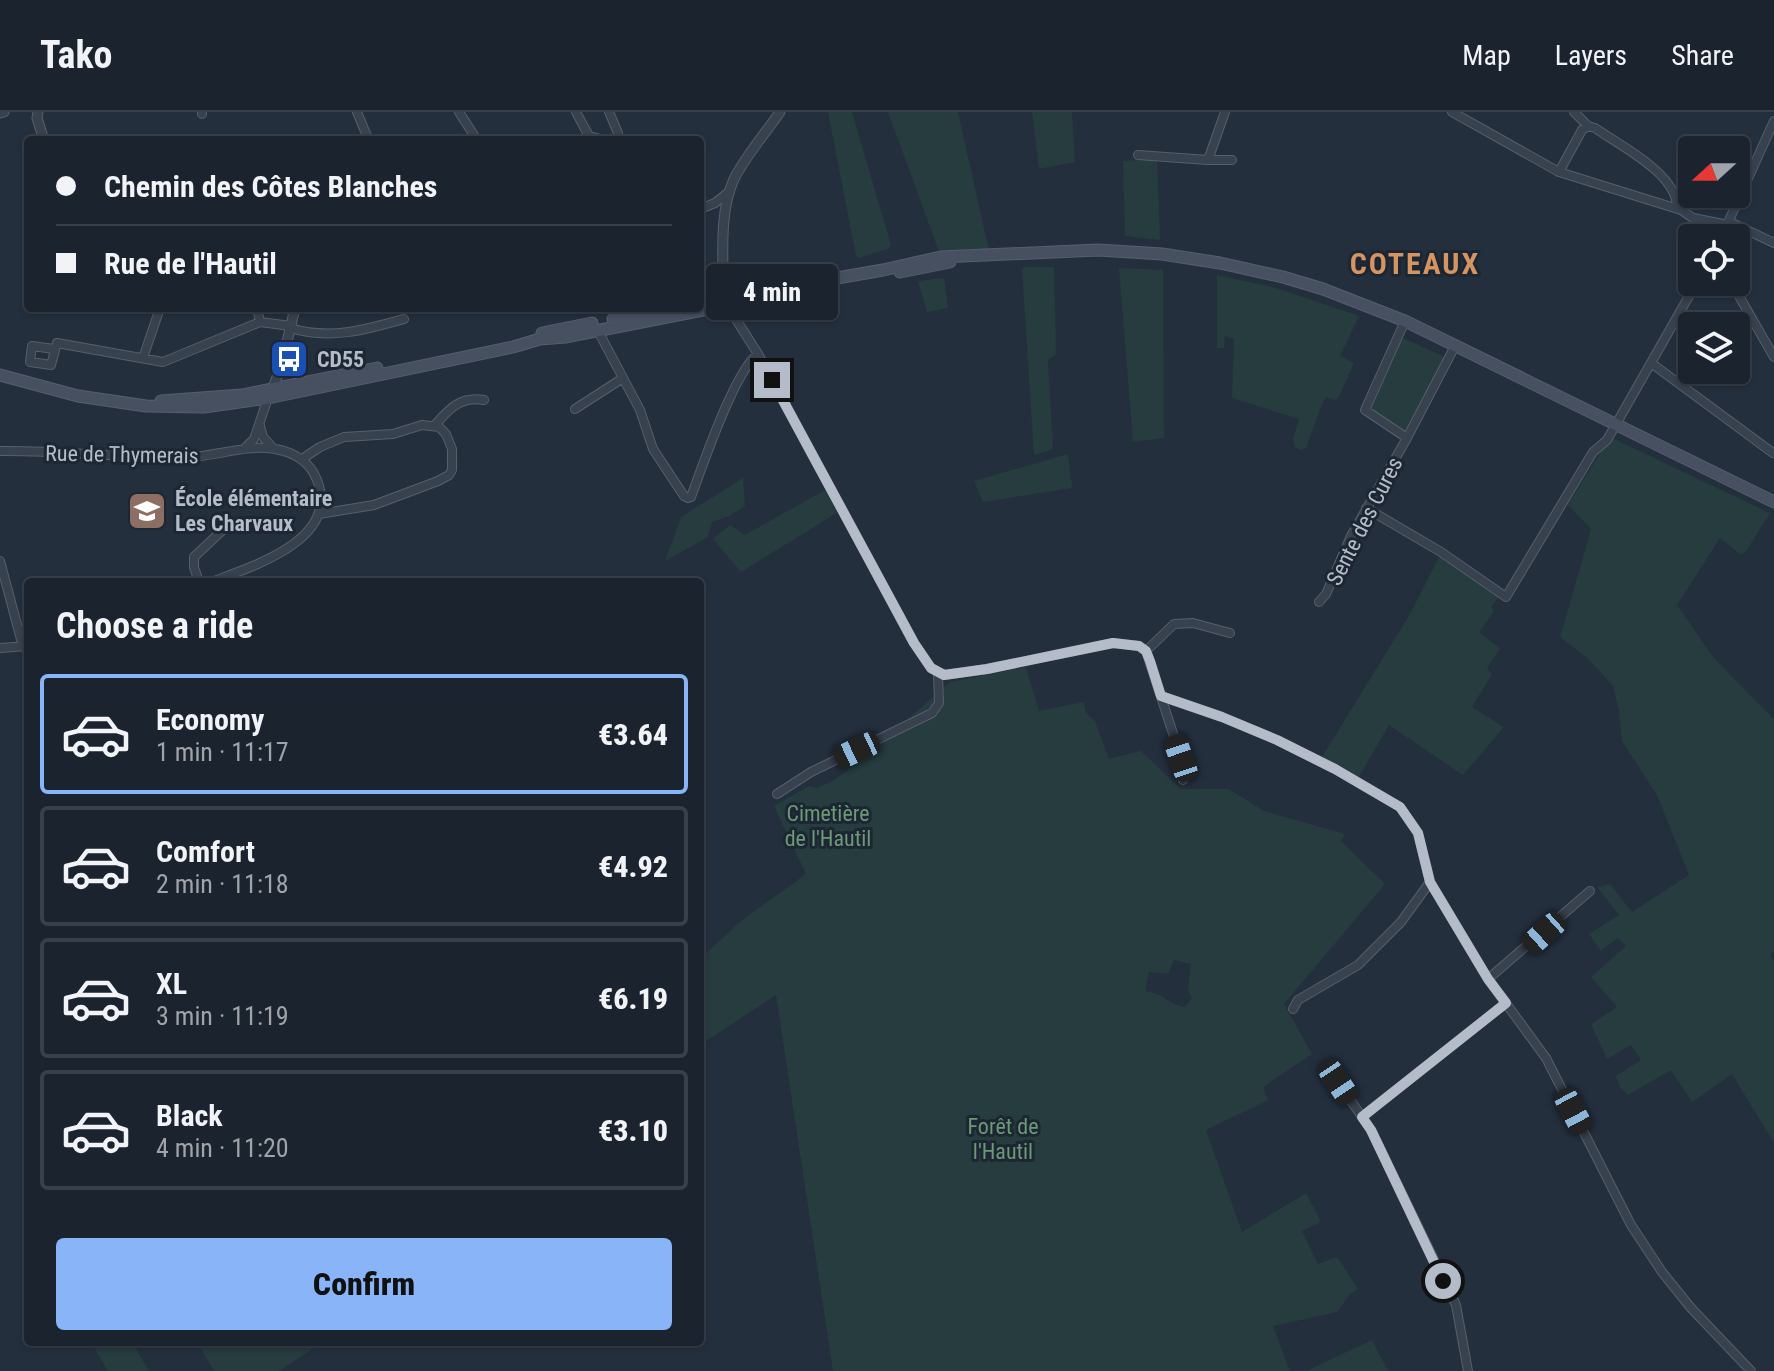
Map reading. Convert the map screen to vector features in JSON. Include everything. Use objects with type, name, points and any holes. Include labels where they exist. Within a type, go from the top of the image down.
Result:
[{"type":"main road","points":[[704,307],[990,255],[1090,250],[1188,257],[1283,277],[1335,293],[1405,321],[1774,502]]},
{"type":"main road","points":[[704,302],[732,301]]},
{"type":"main road","points":[[0,375],[61,393],[111,401],[146,406],[204,407],[647,312]]},
{"type":"main road","points":[[111,401],[163,401],[270,393],[679,312]]},
{"type":"street","points":[[357,112],[367,136]]},
{"type":"street","points":[[459,112],[474,136]]},
{"type":"street","points":[[576,112],[589,136]]},
{"type":"street","points":[[609,112],[617,136]]},
{"type":"street","points":[[780,112],[759,139],[730,191],[724,256],[732,301],[742,326],[914,643],[938,674],[987,669],[1113,643],[1139,646],[1146,651],[1161,696],[1181,758],[1183,780]]},
{"type":"street","points":[[1208,160],[1225,112]]},
{"type":"street","points":[[1452,112],[1559,172],[1677,208],[1698,224]]},
{"type":"street","points":[[1574,112],[1588,126],[1656,171],[1671,189],[1677,208]]},
{"type":"street","points":[[33,113],[42,136]]},
{"type":"street","points":[[1693,218],[1729,224],[1774,121]]},
{"type":"street","points":[[1559,172],[1582,130],[1588,126]]},
{"type":"street","points":[[1138,155],[1232,160]]},
{"type":"street","points":[[704,207],[730,191]]},
{"type":"street","points":[[715,203],[727,204]]},
{"type":"street","points":[[1750,233],[1774,243]]},
{"type":"street","points":[[1366,508],[1441,552],[1506,597],[1593,452],[1607,440],[1689,296]]},
{"type":"street","points":[[1739,296],[1774,357]]},
{"type":"street","points":[[258,312],[260,322]]},
{"type":"street","points":[[221,578],[296,543],[308,532],[319,514],[319,487],[314,473],[302,459],[258,441],[294,312]]},
{"type":"street","points":[[143,358],[158,314]]},
{"type":"street","points":[[54,349],[57,343],[163,362],[260,322],[319,335],[358,331],[404,319]]},
{"type":"street","name":"Sente des Cures","points":[[1405,321],[1365,410],[1407,438]]},
{"type":"street","points":[[597,329],[640,410],[653,449],[688,498],[734,392],[752,358],[758,354]]},
{"type":"street","name":"Sente des Cures","points":[[1319,602],[1331,585],[1366,508],[1455,346]]},
{"type":"street","points":[[1651,363],[1773,453]]},
{"type":"street","points":[[575,409],[623,378]]},
{"type":"street","points":[[435,425],[460,401],[472,398],[484,400]]},
{"type":"street","points":[[302,459],[344,437],[393,434],[422,425],[435,425],[446,434],[452,449],[454,463],[449,475],[374,505],[319,514]]},
{"type":"street","name":"Rue de Thymerais","points":[[0,451],[188,457],[244,449],[258,441]]},
{"type":"street","points":[[198,578],[194,557],[230,523]]},
{"type":"street","points":[[0,561],[24,643]]},
{"type":"street","points":[[1146,651],[1174,624],[1193,623],[1230,633]]},
{"type":"street","points":[[0,648],[24,646]]},
{"type":"street","points":[[777,794],[811,772],[932,713],[939,703],[938,674]]},
{"type":"street","points":[[1161,696],[1277,740],[1382,794],[1409,817],[1418,833],[1430,882],[1488,979],[1546,1058],[1631,1225],[1662,1272],[1691,1308],[1751,1371]]},
{"type":"street","points":[[1293,1009],[1298,1000],[1358,965],[1401,922],[1430,882]]},
{"type":"street","points":[[1488,979],[1590,891]]},
{"type":"street","points":[[1362,1117],[1506,1003]]},
{"type":"street","points":[[1338,1082],[1371,1130],[1456,1305],[1468,1371]]},
{"type":"green space","points":[[828,112],[852,112],[891,245],[859,258],[856,256]]},
{"type":"green space","points":[[888,112],[958,112],[990,255],[941,257]]},
{"type":"green space","points":[[1032,112],[1072,112],[1075,162],[1039,169]]},
{"type":"green space","points":[[1157,158],[1160,240],[1125,236],[1123,161]]},
{"type":"green space","points":[[1054,267],[1056,354],[1048,360],[1053,449],[1034,455],[1022,269]]},
{"type":"green space","points":[[1119,268],[1163,270],[1164,438],[1133,442]]},
{"type":"green space","points":[[1217,275],[1276,288],[1359,316],[1340,356],[1354,363],[1339,397],[1336,400],[1326,397],[1323,402],[1306,448],[1300,450],[1295,447],[1293,439],[1299,419],[1232,398],[1234,339],[1225,336],[1224,348],[1217,348]]},
{"type":"green space","points":[[944,278],[948,308],[927,312],[918,281]]},
{"type":"green space","points":[[1401,337],[1453,361],[1407,438],[1363,410]]},
{"type":"green space","points":[[1610,437],[1770,513],[1745,553],[1740,554],[1720,538],[1677,605],[1713,657],[1774,719],[1774,951],[1770,955],[1774,961],[1774,1143],[1732,1074],[1692,1102],[1671,1070],[1628,1095],[1620,1087],[1616,1076],[1641,1060],[1631,1045],[1607,1059],[1591,1024],[1617,1007],[1591,977],[1626,946],[1618,938],[1601,951],[1589,934],[1619,915],[1597,887],[1610,884],[1632,912],[1689,875],[1657,795],[1622,741],[1613,686],[1588,659],[1560,637],[1591,529],[1568,505]]},
{"type":"green space","points":[[1068,454],[1072,488],[983,502],[974,481]]},
{"type":"green space","points":[[743,478],[745,506],[712,522],[708,537],[665,561],[681,517]]},
{"type":"green space","points":[[825,490],[837,513],[741,572],[713,539],[730,525],[745,535]]},
{"type":"green space","points":[[1440,555],[1500,595],[1491,607],[1494,611],[1479,632],[1500,649],[1487,668],[1492,674],[1472,707],[1504,727],[1463,775],[1389,725],[1359,777],[1322,757],[1410,614]]},
{"type":"green space","name":"Forêt de l'Hautil","points":[[1026,667],[1039,711],[1084,702],[1086,713],[1095,721],[1109,759],[1141,751],[1181,789],[1229,789],[1264,811],[1345,834],[1341,841],[1385,884],[1284,1004],[1312,1054],[1263,1087],[1268,1100],[1206,1130],[1242,1232],[1306,1193],[1321,1222],[1302,1231],[1318,1264],[1337,1257],[1358,1289],[1350,1294],[1337,1312],[1273,1326],[1290,1371],[833,1371],[776,995],[704,1042],[704,955],[742,920],[806,874],[774,806],[809,786],[817,788],[831,782],[863,759],[950,682]],"holes":[[[1174,960],[1191,964],[1188,989],[1192,998],[1185,1007],[1145,991],[1149,972],[1168,974]]]},
{"type":"green space","points":[[1372,1340],[1388,1371],[1306,1371]]},
{"type":"green space","points":[[93,1346],[134,1346],[149,1371],[108,1371]]},
{"type":"green space","points":[[199,1346],[317,1346],[279,1371],[214,1371]]},
{"type":"place","name":"CD55","points":[[289,359]]},
{"type":"place","name":"École élémentaire Les Charvaux","points":[[147,511]]},
{"type":"district","name":"COTEAUX","points":[[1415,264]]},
{"type":"route","points":[[772,380],[914,643],[935,672],[944,675],[987,669],[1113,643],[1139,646],[1146,651],[1161,696],[1277,740],[1382,794],[1409,817],[1418,833],[1430,882],[1488,979],[1506,1003],[1362,1117],[1443,1281]]},
{"type":"park label","name":"Cimetière de l'Hautil","points":[[828,826]]}]
